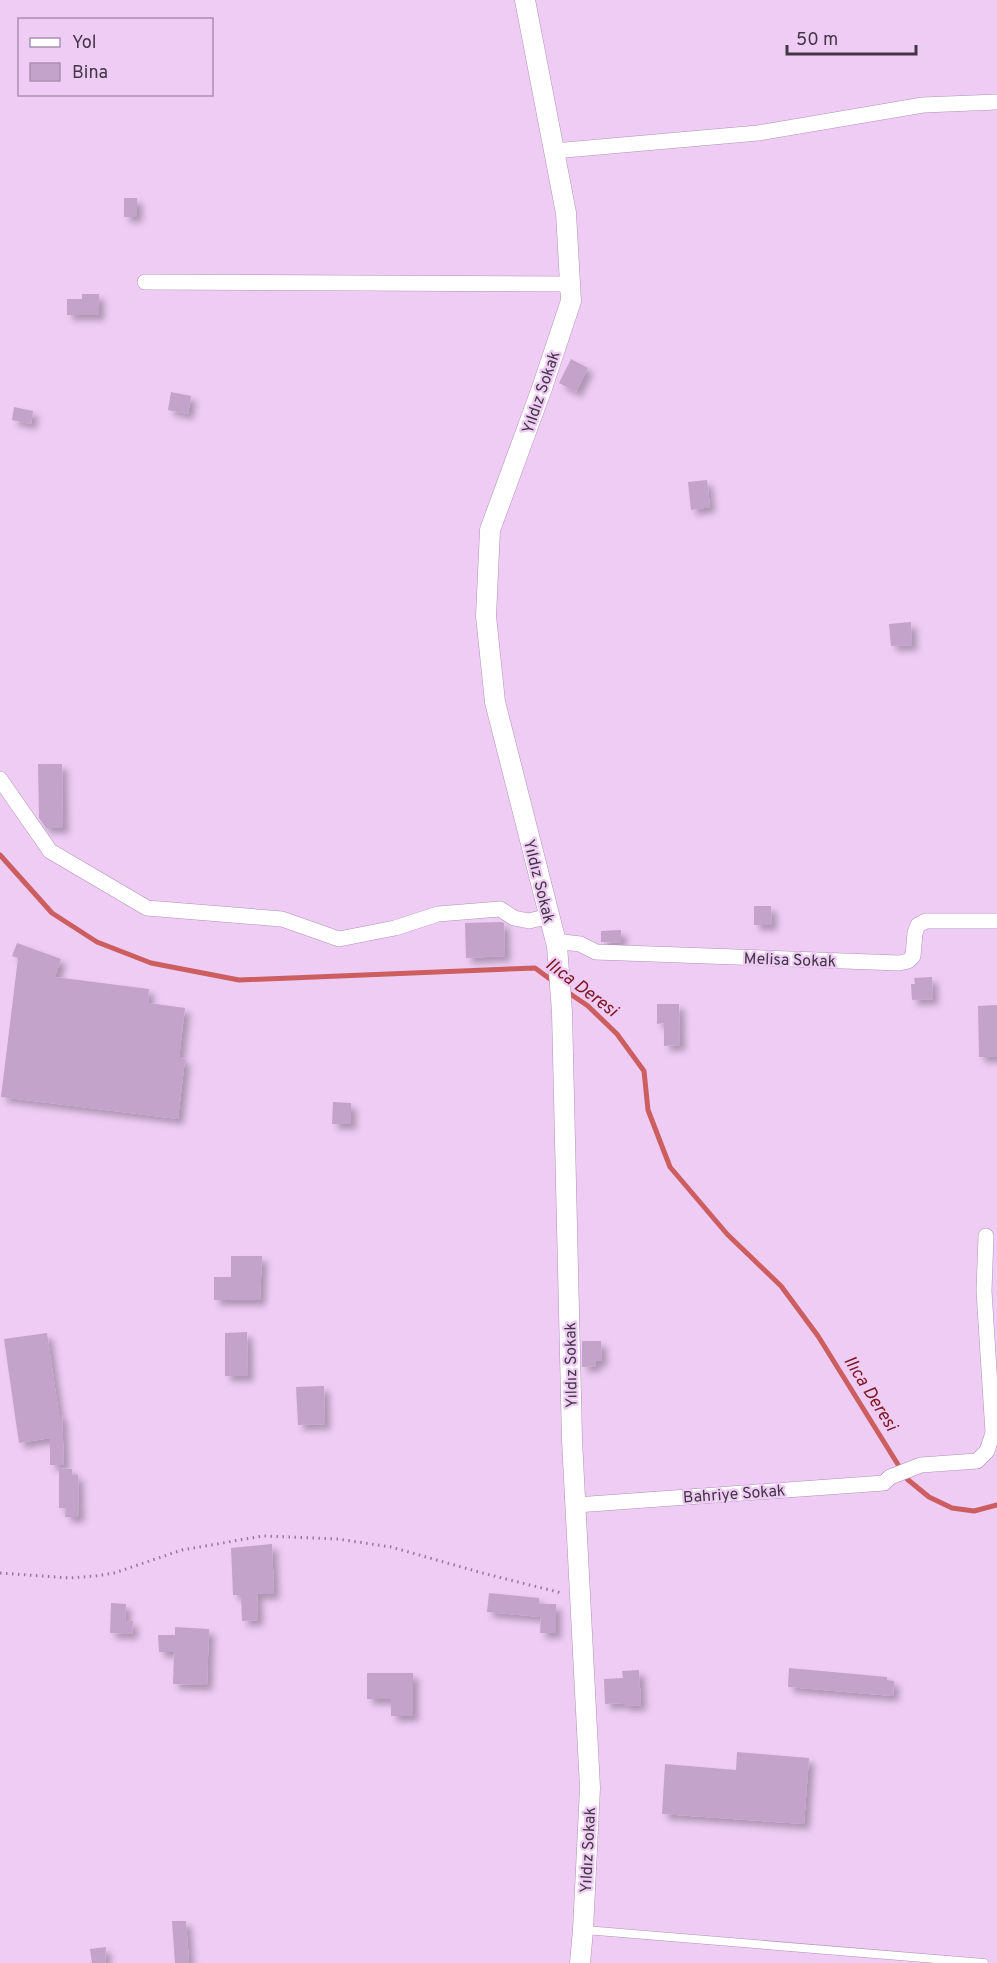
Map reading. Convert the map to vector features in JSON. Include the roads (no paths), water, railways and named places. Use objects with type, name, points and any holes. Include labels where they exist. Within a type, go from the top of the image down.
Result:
[{"type":"street","name":"Yıldız Sokak","points":[[525,0],[566,213],[571,301],[490,530],[486,616],[495,702],[556,944],[562,1012],[572,1440],[590,1788],[580,1963]]},
{"type":"street","points":[[554,151],[758,133],[923,105],[997,102]]},
{"type":"street","points":[[145,282],[570,284]]},
{"type":"street","points":[[0,779],[51,851],[147,908],[282,919],[339,939],[395,928],[438,914],[500,909],[514,918],[529,921],[549,916]]},
{"type":"street","name":"Melisa Sokak","points":[[556,944],[580,944],[596,952],[899,963],[908,962],[913,956],[915,933],[918,925],[926,921],[997,921]]},
{"type":"street","name":"Bahriye Sokak","points":[[576,1505],[884,1483],[890,1477],[921,1465],[977,1461],[987,1451],[993,1433],[984,1291],[986,1236]]},
{"type":"lane","points":[[583,1930],[984,1963]]},
{"type":"waterway","name":"Ilıca Deresi","points":[[0,855],[52,913],[97,942],[151,963],[239,980],[535,968],[554,982]]},
{"type":"waterway","name":"Ilıca Deresi","points":[[566,991],[588,1006],[617,1034],[644,1071],[648,1110],[670,1167],[727,1234],[781,1286],[818,1336],[907,1479],[929,1497],[952,1508],[974,1511],[997,1505]]}]
